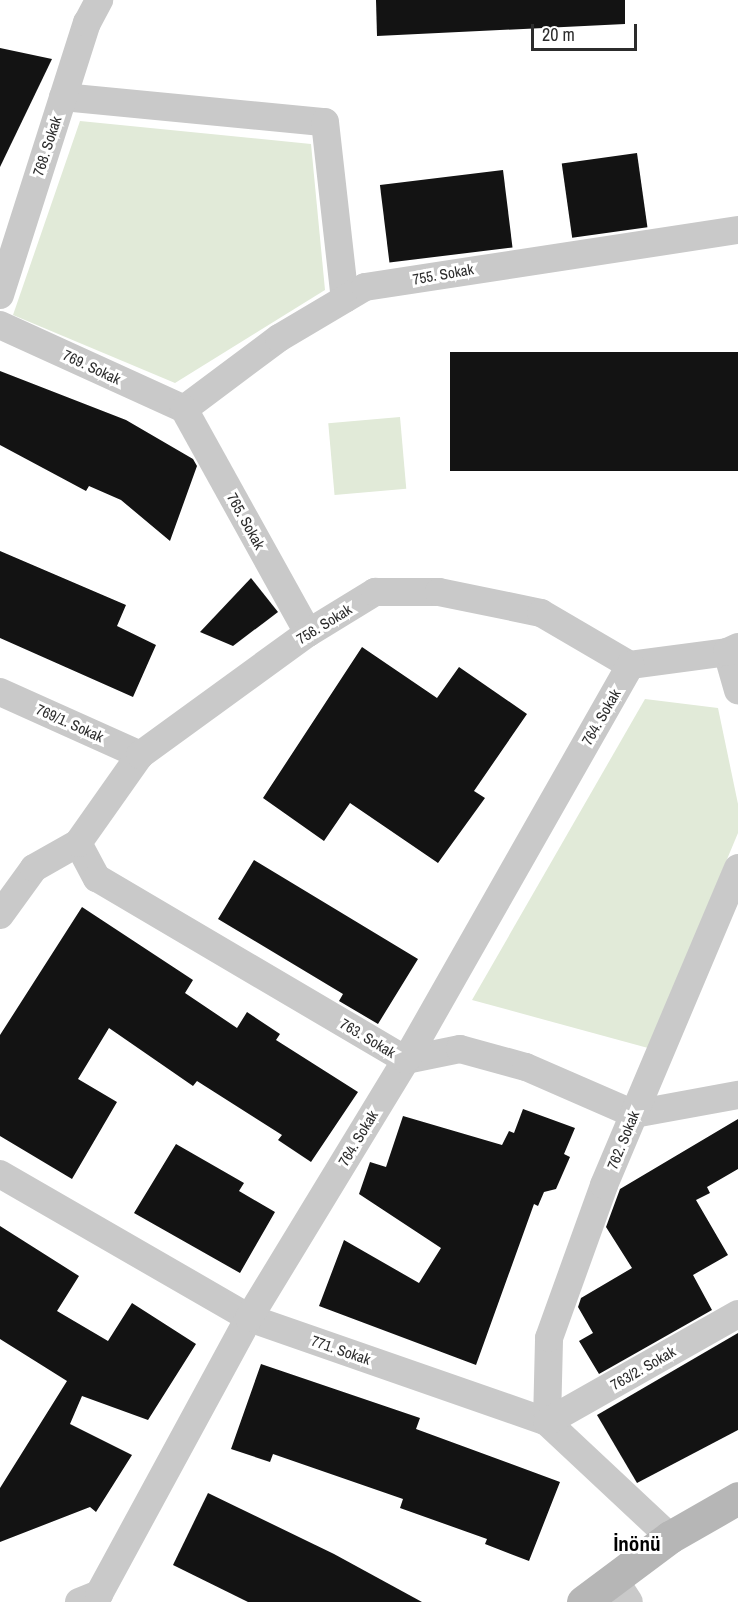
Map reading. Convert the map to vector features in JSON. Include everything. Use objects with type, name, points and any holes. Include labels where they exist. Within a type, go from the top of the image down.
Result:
[{"type":"street","name":"768. Sokak","points":[[0,295],[87,23],[99,0]]},
{"type":"street","points":[[63,98],[325,122],[345,299]]},
{"type":"street","name":"755. Sokak","points":[[184,410],[279,338],[345,299],[377,285],[738,231]]},
{"type":"street","name":"769. Sokak","points":[[0,325],[184,410]]},
{"type":"street","name":"765. Sokak","points":[[184,410],[308,633]]},
{"type":"street","name":"756. Sokak","points":[[0,915],[34,868],[78,843],[140,755],[308,633],[375,592],[439,592],[541,613],[630,665]]},
{"type":"street","points":[[630,665],[733,649],[738,690]]},
{"type":"street","name":"764. Sokak","points":[[98,1599],[249,1318],[406,1060],[630,665]]},
{"type":"street","name":"769/1. Sokak","points":[[0,692],[140,755]]},
{"type":"street","name":"763. Sokak","points":[[78,843],[97,878],[406,1060],[460,1049],[526,1067],[634,1114]]},
{"type":"street","name":"762. Sokak","points":[[547,1422],[549,1338],[634,1114],[738,868]]},
{"type":"street","points":[[634,1114],[738,1095]]},
{"type":"street","name":"771. Sokak","points":[[0,1174],[249,1318],[547,1422],[670,1537]]},
{"type":"street","name":"763/2. Sokak","points":[[547,1422],[738,1314]]},
{"type":"street","points":[[583,1602],[622,1590],[670,1537],[738,1498]]},
{"type":"green space","points":[[80,121],[311,144],[325,290],[175,383],[13,315]]},
{"type":"green space","points":[[400,417],[406,489],[335,495],[328,423]]},
{"type":"green space","points":[[645,699],[718,708],[738,804],[738,833],[648,1048],[472,1000]]},
{"type":"building","points":[[376,0],[625,0],[625,24],[377,36]]},
{"type":"building","points":[[0,48],[52,59],[0,167]]},
{"type":"building","points":[[637,153],[647,227],[572,238],[562,164]]},
{"type":"building","points":[[503,170],[513,247],[389,263],[380,185]]},
{"type":"building","points":[[450,352],[738,352],[738,471],[450,471]]},
{"type":"building","points":[[0,371],[126,420],[193,459],[197,466],[170,541],[121,500],[89,486],[86,491],[0,445]]},
{"type":"building","points":[[0,551],[126,605],[117,626],[156,645],[133,697],[0,638]]},
{"type":"building","points":[[251,578],[278,612],[233,646],[200,632]]},
{"type":"building","points":[[362,647],[437,698],[459,667],[527,714],[474,791],[485,798],[438,863],[350,803],[324,841],[263,798]]},
{"type":"building","points":[[254,860],[418,959],[378,1024],[339,1001],[343,994],[218,919]]},
{"type":"building","points":[[82,907],[193,980],[185,993],[237,1028],[247,1012],[280,1034],[276,1040],[358,1092],[311,1162],[278,1140],[282,1135],[197,1081],[193,1086],[109,1028],[78,1079],[117,1102],[72,1179],[0,1136],[0,1035]]},
{"type":"building","points":[[523,1109],[575,1128],[564,1154],[570,1157],[556,1189],[544,1192],[538,1206],[534,1204],[476,1365],[319,1306],[344,1240],[419,1283],[441,1248],[359,1194],[370,1162],[386,1167],[403,1116],[502,1145],[509,1131],[514,1133]]},
{"type":"building","points":[[738,1119],[738,1169],[707,1187],[710,1193],[696,1200],[728,1255],[693,1275],[712,1310],[599,1374],[579,1341],[593,1333],[578,1307],[581,1298],[632,1268],[606,1227],[620,1189]]},
{"type":"building","points":[[176,1144],[244,1183],[239,1191],[275,1212],[240,1273],[134,1213]]},
{"type":"building","points":[[0,1226],[79,1276],[57,1311],[108,1341],[132,1303],[196,1344],[148,1420],[82,1396],[70,1424],[132,1455],[96,1512],[90,1507],[0,1542],[0,1488],[67,1381],[0,1339]]},
{"type":"building","points":[[738,1333],[738,1430],[637,1483],[597,1415]]},
{"type":"building","points":[[261,1364],[420,1418],[416,1429],[560,1482],[529,1561],[485,1544],[487,1539],[400,1508],[403,1499],[273,1454],[270,1462],[231,1449]]},
{"type":"building","points":[[208,1493],[334,1554],[422,1602],[248,1602],[173,1565]]},
{"type":"district","name":"İnönü","points":[[637,1544]]}]
